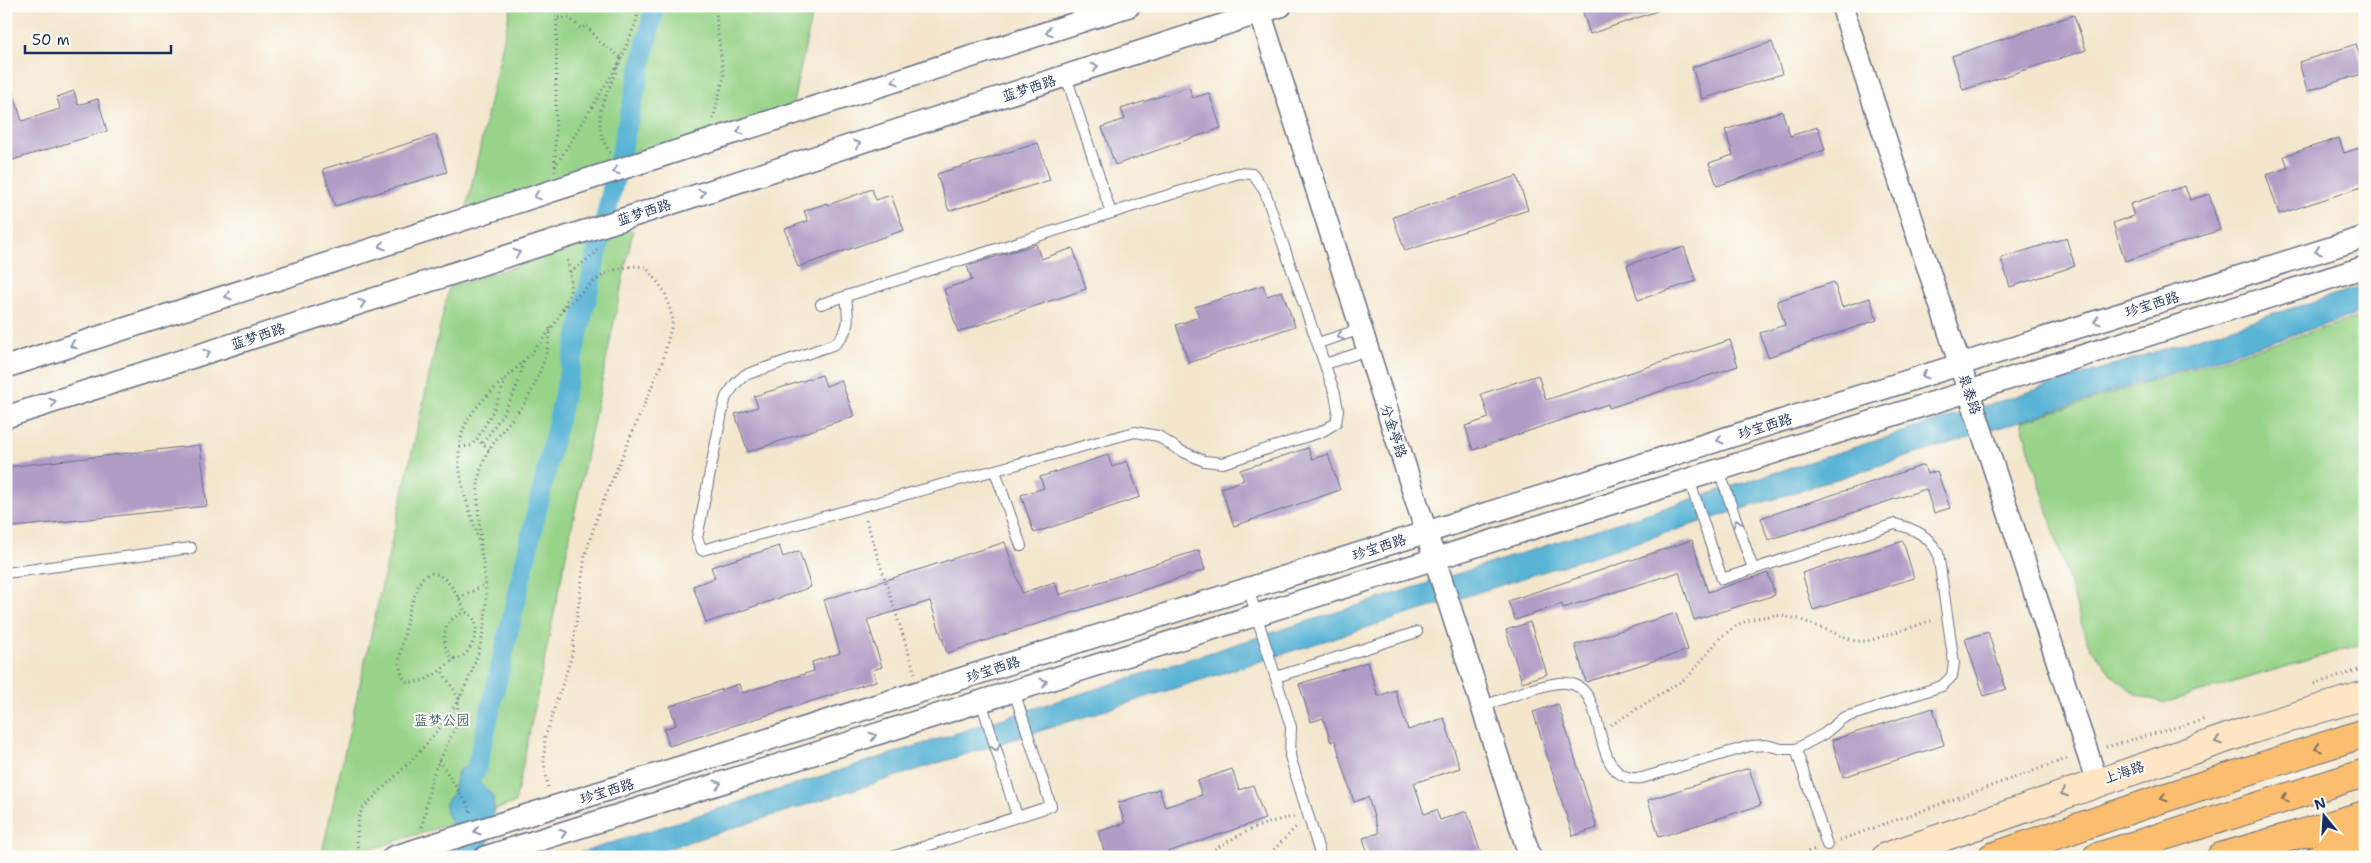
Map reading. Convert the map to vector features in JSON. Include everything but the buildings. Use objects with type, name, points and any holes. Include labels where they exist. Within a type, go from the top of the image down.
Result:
[{"type":"highway","points":[[1992,857],[2365,733]]},
{"type":"highway","points":[[2097,857],[2365,773]]},
{"type":"highway","points":[[2221,857],[2365,815]]},
{"type":"highway","points":[[2320,857],[2365,842]]},
{"type":"main road","name":"上海路","points":[[1886,857],[2253,729],[2365,695]]},
{"type":"main road","points":[[2253,729],[2365,699]]},
{"type":"street","points":[[6,367],[1129,6]]},
{"type":"street","name":"蓝梦西路","points":[[6,417],[581,237],[639,214],[1066,76],[1259,10],[1281,6]]},
{"type":"street","name":"泉泰路","points":[[1842,6],[2097,782]]},
{"type":"street","name":"分金亭路","points":[[1259,10],[1530,857]]},
{"type":"street","name":"珍宝西路","points":[[393,857],[2365,237]]},
{"type":"street","name":"珍宝西路","points":[[485,857],[2365,267]]},
{"type":"lane","points":[[1066,76],[1111,213]]},
{"type":"lane","points":[[821,304],[846,296],[1239,173],[1253,174],[1265,192],[1325,364],[1338,410],[1336,423],[1312,434],[1223,463],[1204,461],[1179,450],[1158,436],[1135,432],[717,548],[702,550],[697,538],[726,397],[745,375],[835,344],[846,334],[848,318],[846,296]]},
{"type":"lane","points":[[1318,343],[1361,330]]},
{"type":"lane","points":[[1325,364],[1368,350]]},
{"type":"lane","points":[[1719,470],[1753,569]]},
{"type":"lane","points":[[995,471],[1021,546]]},
{"type":"lane","points":[[1482,706],[1556,683],[1569,683],[1583,690],[1589,700],[1610,764],[1618,773],[1629,780],[1642,778],[1750,746],[1766,745],[1782,749],[1796,749],[1824,734],[1843,718],[1942,686],[1952,676],[1954,663],[1938,553],[1930,540],[1895,524],[1722,579],[1689,479]]},
{"type":"lane","points":[[6,573],[190,548]]},
{"type":"lane","points":[[1248,588],[1291,727],[1290,756],[1320,857]]},
{"type":"lane","points":[[1276,677],[1418,632]]},
{"type":"lane","points":[[892,857],[1051,806],[1014,691]]},
{"type":"lane","points":[[982,702],[1017,816]]},
{"type":"lane","points":[[1796,749],[1827,845]]},
{"type":"path","points":[[554,191],[557,6]]},
{"type":"path","points":[[613,158],[600,134],[601,108],[636,22],[639,6]]},
{"type":"path","points":[[700,144],[713,121],[724,76],[716,28],[716,6]]},
{"type":"path","points":[[555,167],[622,58],[600,42],[586,25],[581,29],[570,18],[556,18]]},
{"type":"path","points":[[570,272],[594,255],[581,237]]},
{"type":"path","points":[[482,553],[463,486],[460,447],[465,426],[486,396],[523,362],[560,312],[569,294],[570,272],[581,237]]},
{"type":"path","points":[[549,793],[544,763],[545,737],[572,655],[585,556],[598,510],[663,360],[673,320],[665,292],[646,267],[621,267],[602,276],[560,312]]},
{"type":"path","points":[[358,857],[358,818],[362,809],[422,749],[471,678],[481,646],[486,605],[486,584],[478,502],[480,473],[500,433],[525,402],[545,357],[550,338],[550,328]]},
{"type":"path","points":[[483,444],[514,396],[523,362]]},
{"type":"path","points":[[460,447],[471,446],[477,438],[499,398],[506,378]]},
{"type":"path","points":[[477,438],[490,450]]},
{"type":"path","points":[[862,507],[921,692]]},
{"type":"path","points":[[430,574],[442,577],[459,598],[466,612],[473,619],[475,640],[468,652],[462,657],[454,658],[442,670],[420,681],[406,681],[402,676],[399,663],[408,615],[418,585],[423,578],[430,574]]},
{"type":"path","points":[[459,598],[486,584]]},
{"type":"path","points":[[454,658],[449,655],[445,647],[446,628],[451,619],[457,614],[466,612]]},
{"type":"path","points":[[1600,732],[1664,694],[1688,677],[1720,638],[1737,625],[1752,618],[1775,615],[1799,619],[1855,641],[1868,641],[1947,616]]},
{"type":"path","points":[[416,850],[429,799],[432,776],[455,728],[459,698],[442,670]]},
{"type":"path","points":[[439,760],[471,810],[466,818]]},
{"type":"path","points":[[1202,857],[1276,819],[1308,816]]},
{"type":"path","points":[[1267,857],[1289,832],[1308,816]]},
{"type":"path","points":[[1211,851],[1225,857]]},
{"type":"green space","points":[[511,6],[814,6],[790,117],[464,220]]},
{"type":"green space","name":"蓝梦公园","points":[[633,230],[515,803],[347,857],[321,857],[449,287]]},
{"type":"green space","points":[[2365,315],[2365,643],[2164,703],[2137,695],[2111,674],[2087,642],[2021,422]]},
{"type":"water","points":[[2365,285],[2365,312],[641,857],[567,857]]},
{"type":"water","points":[[469,764],[476,771],[479,782],[493,796],[494,810],[486,857],[454,857],[452,824],[446,813],[446,803],[452,795],[458,771]]},
{"type":"waterway","points":[[476,771],[655,6]]}]
